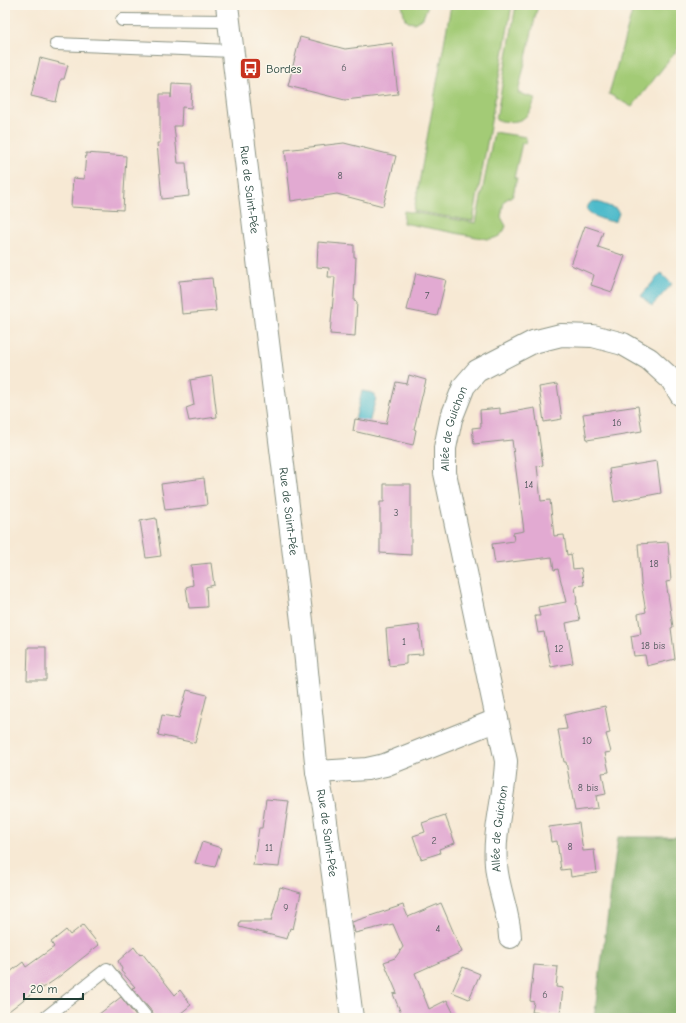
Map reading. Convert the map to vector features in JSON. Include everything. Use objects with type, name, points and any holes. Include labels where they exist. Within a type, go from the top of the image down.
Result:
[{"type":"street","name":"Rue de Saint-Pée","points":[[228,13],[302,621],[317,772],[324,807],[352,1018]]},
{"type":"street","name":"Allée de Guichon","points":[[510,937],[509,923],[496,865],[496,839],[505,782],[506,761],[445,473],[445,448],[451,419],[464,386],[476,372],[533,342],[561,335],[592,336],[623,344],[649,359],[671,379],[681,395]]},
{"type":"street","points":[[317,772],[367,769],[385,765],[497,720]]},
{"type":"lane","points":[[122,20],[228,13]]},
{"type":"lane","points":[[56,44],[232,50]]},
{"type":"lane","points":[[45,1018],[107,969],[147,1018]]},
{"type":"green space","points":[[402,5],[428,5],[423,18],[414,23],[408,22],[405,19]]},
{"type":"green space","points":[[451,5],[512,5],[473,221],[414,211]]},
{"type":"green space","points":[[516,5],[538,5],[518,93],[535,98],[526,117],[521,120],[510,122],[496,120]]},
{"type":"green space","points":[[634,5],[681,5],[681,45],[632,107],[609,94]]},
{"type":"green space","points":[[494,132],[526,137],[525,144],[522,143],[514,178],[517,178],[513,195],[504,201],[501,217],[506,226],[501,234],[497,237],[487,239],[403,223],[404,211],[476,223]]},
{"type":"green space","points":[[618,837],[681,837],[681,1018],[594,1018]]},
{"type":"water","points":[[595,201],[616,209],[619,213],[616,221],[596,217],[589,212],[587,210],[588,205]]},
{"type":"water","points":[[661,273],[672,284],[652,306],[641,296]]},
{"type":"water","points":[[362,391],[373,393],[376,398],[369,423],[355,420]]},
{"type":"building","points":[[300,37],[345,49],[392,43],[398,94],[345,100],[288,86]]},
{"type":"building","points":[[40,58],[68,65],[64,79],[61,79],[56,102],[31,96]]},
{"type":"building","points":[[172,84],[192,85],[191,108],[182,107],[181,126],[174,126],[178,163],[186,163],[189,196],[162,199],[157,143],[160,143],[160,94],[171,94],[171,98]]},
{"type":"building","points":[[344,143],[396,156],[383,206],[337,194],[291,201],[285,150]]},
{"type":"building","points":[[86,153],[126,156],[123,210],[71,207],[73,178],[84,179]]},
{"type":"building","points":[[585,226],[603,232],[598,247],[625,256],[612,292],[591,285],[594,275],[571,265]]},
{"type":"building","points":[[318,242],[354,245],[354,257],[356,257],[354,301],[357,302],[355,336],[330,334],[335,277],[328,277],[329,268],[317,267]]},
{"type":"building","points":[[416,273],[446,280],[437,316],[407,310]]},
{"type":"building","points":[[212,278],[216,311],[182,314],[179,281]]},
{"type":"building","points":[[409,375],[426,380],[414,429],[416,430],[413,445],[353,431],[355,419],[386,424],[396,382],[407,384]]},
{"type":"building","points":[[212,376],[217,417],[189,421],[186,408],[194,405],[190,380]]},
{"type":"building","points":[[557,384],[562,419],[544,422],[539,387]]},
{"type":"building","points":[[638,406],[642,431],[587,440],[583,414]]},
{"type":"building","points":[[500,408],[500,414],[535,408],[543,465],[537,466],[541,501],[550,500],[554,536],[564,535],[567,555],[571,554],[573,569],[581,568],[584,585],[575,586],[576,603],[580,620],[566,623],[573,663],[551,667],[544,632],[538,633],[535,616],[540,616],[538,607],[566,602],[558,569],[554,570],[552,557],[495,564],[492,544],[514,541],[513,533],[524,531],[512,440],[474,444],[472,428],[481,427],[480,410]]},
{"type":"building","points":[[657,461],[661,493],[614,502],[609,469]]},
{"type":"building","points":[[204,478],[207,505],[165,510],[161,484]]},
{"type":"building","points":[[384,484],[411,484],[411,555],[380,553],[380,502],[384,502]]},
{"type":"building","points":[[156,518],[161,556],[146,558],[140,521]]},
{"type":"building","points":[[668,542],[671,581],[666,582],[673,627],[671,628],[675,659],[647,666],[645,655],[634,656],[631,636],[641,634],[638,614],[646,612],[641,583],[638,544]]},
{"type":"building","points":[[211,563],[214,585],[206,587],[207,607],[189,608],[186,587],[193,585],[191,565]]},
{"type":"building","points":[[419,625],[423,654],[406,655],[406,664],[389,666],[386,629]]},
{"type":"building","points":[[28,647],[46,647],[46,680],[27,680]]},
{"type":"building","points":[[187,690],[207,695],[195,743],[158,735],[162,715],[179,718]]},
{"type":"building","points":[[605,706],[610,733],[606,734],[611,752],[605,753],[609,772],[602,773],[606,794],[596,796],[598,808],[575,811],[566,762],[564,762],[558,730],[567,729],[564,715]]},
{"type":"building","points":[[266,799],[289,801],[279,867],[253,865],[259,828],[262,828]]},
{"type":"building","points":[[445,815],[455,843],[439,849],[440,853],[421,859],[413,836],[425,832],[422,823]]},
{"type":"building","points":[[579,823],[583,851],[594,850],[597,873],[571,877],[570,869],[561,870],[557,841],[551,842],[549,827]]},
{"type":"building","points":[[202,842],[221,848],[215,867],[195,863]]},
{"type":"building","points":[[280,887],[301,893],[293,929],[290,928],[287,939],[239,927],[240,921],[271,921]]},
{"type":"building","points":[[441,903],[462,952],[415,973],[429,1009],[447,1000],[456,1018],[403,1018],[393,994],[397,993],[384,962],[395,958],[403,947],[393,924],[355,933],[352,922],[403,905],[408,917]]},
{"type":"building","points":[[83,925],[99,945],[56,979],[43,988],[41,986],[5,1014],[5,976],[23,962],[26,967],[54,947],[51,942],[66,930],[70,935]]},
{"type":"building","points":[[134,947],[140,955],[142,953],[175,995],[180,990],[191,1005],[175,1018],[154,1018],[153,1013],[132,988],[135,987],[121,971],[122,969],[118,961]]},
{"type":"building","points":[[534,965],[558,967],[556,987],[563,988],[560,1015],[532,1012],[534,1002],[530,1001]]},
{"type":"building","points":[[463,967],[480,974],[469,999],[452,992]]},
{"type":"building","points":[[121,997],[137,1018],[94,1018]]},
{"type":"place","name":"Bordes","points":[[250,69]]}]
